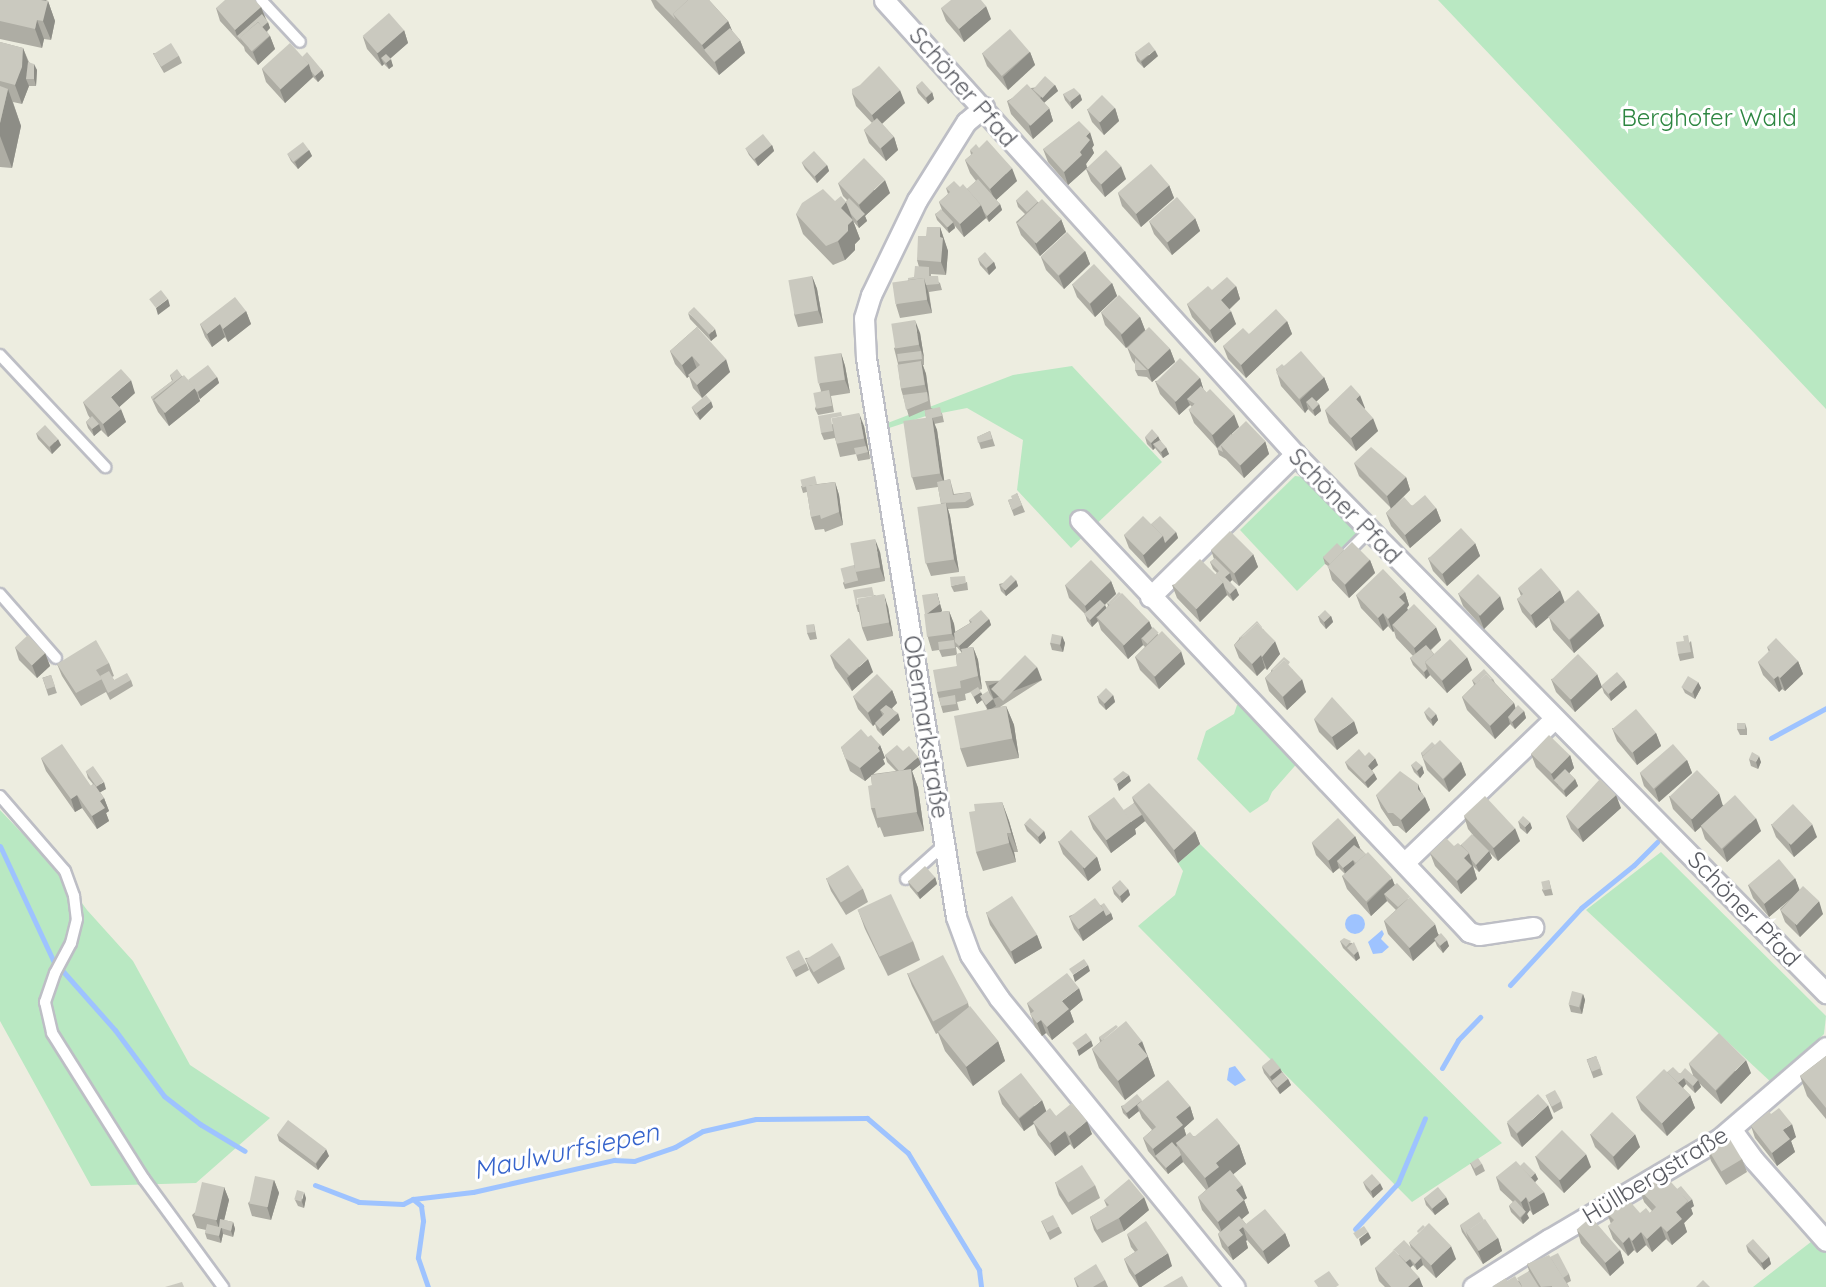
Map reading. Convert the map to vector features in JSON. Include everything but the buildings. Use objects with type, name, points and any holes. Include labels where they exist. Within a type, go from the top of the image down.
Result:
[{"type":"street","name":"Schöner Pfad","points":[[884,0],[984,107],[1051,187],[1295,454],[1826,993]]},
{"type":"street","name":"Obermarkstraße","points":[[984,107],[966,122],[917,200],[871,296],[864,318],[866,358],[956,917],[970,955],[983,975],[1235,1287]]},
{"type":"street","points":[[1150,597],[1295,454]]},
{"type":"street","points":[[1080,520],[1150,597],[1474,934],[1533,927]]},
{"type":"street","points":[[1405,862],[1554,719]]},
{"type":"street","name":"Hüllbergstraße","points":[[1473,1287],[1732,1130],[1826,1047]]},
{"type":"street","points":[[1732,1130],[1754,1160],[1826,1241]]},
{"type":"lane","points":[[261,0],[300,42]]},
{"type":"lane","points":[[0,355],[105,467]]},
{"type":"lane","points":[[1345,555],[1369,531]]},
{"type":"lane","points":[[0,594],[56,658]]},
{"type":"lane","points":[[0,796],[65,871],[74,896],[77,919],[45,1002],[52,1033],[144,1178],[223,1287]]},
{"type":"lane","points":[[906,879],[945,844]]},
{"type":"green space","name":"Berghofer Wald","points":[[1438,0],[1826,0],[1826,409],[1792,373]]},
{"type":"green space","points":[[1072,366],[1162,462],[1071,548],[1017,490],[1023,440],[967,408],[926,416],[886,429],[885,424],[1013,375]]},
{"type":"green space","points":[[1295,476],[1304,477],[1357,533],[1297,591],[1240,530]]},
{"type":"green space","points":[[1237,705],[1242,705],[1250,714],[1254,710],[1301,759],[1272,792],[1268,801],[1250,813],[1197,759],[1206,731],[1234,714]]},
{"type":"green space","points":[[0,810],[60,873],[87,910],[133,961],[190,1065],[270,1118],[196,1183],[91,1186],[0,1021]]},
{"type":"green space","points":[[1200,844],[1502,1143],[1412,1202],[1138,926],[1175,895],[1183,871],[1178,863]]},
{"type":"green space","points":[[1661,852],[1826,1016],[1824,1034],[1773,1084],[1586,910]]},
{"type":"green space","points":[[1816,1238],[1826,1250],[1826,1287],[1753,1287]]},
{"type":"water","points":[[1351,914],[1359,914],[1365,924],[1359,934],[1351,934],[1345,928],[1345,920]]},
{"type":"water","points":[[1382,930],[1384,934],[1381,939],[1389,947],[1382,953],[1373,954],[1368,942]]},
{"type":"water","points":[[1235,1066],[1246,1080],[1235,1086],[1227,1080],[1229,1068]]},
{"type":"waterway","points":[[1771,738],[1826,708]]},
{"type":"waterway","points":[[1510,985],[1581,908],[1634,865],[1657,842]]},
{"type":"waterway","name":"Maulwurfsiepen","points":[[0,846],[53,960],[115,1030],[164,1096],[200,1124],[245,1151]]},
{"type":"waterway","points":[[1442,1068],[1458,1040],[1480,1017]]},
{"type":"waterway","name":"Maulwurfsiepen","points":[[315,1185],[359,1202],[403,1204],[413,1199],[473,1192],[614,1160],[634,1161],[675,1147],[703,1131],[756,1119],[867,1118],[908,1153],[979,1270],[981,1287]]},
{"type":"waterway","points":[[1355,1229],[1398,1183],[1425,1118]]},
{"type":"waterway","points":[[413,1199],[421,1206],[423,1221],[418,1258],[428,1287]]}]
